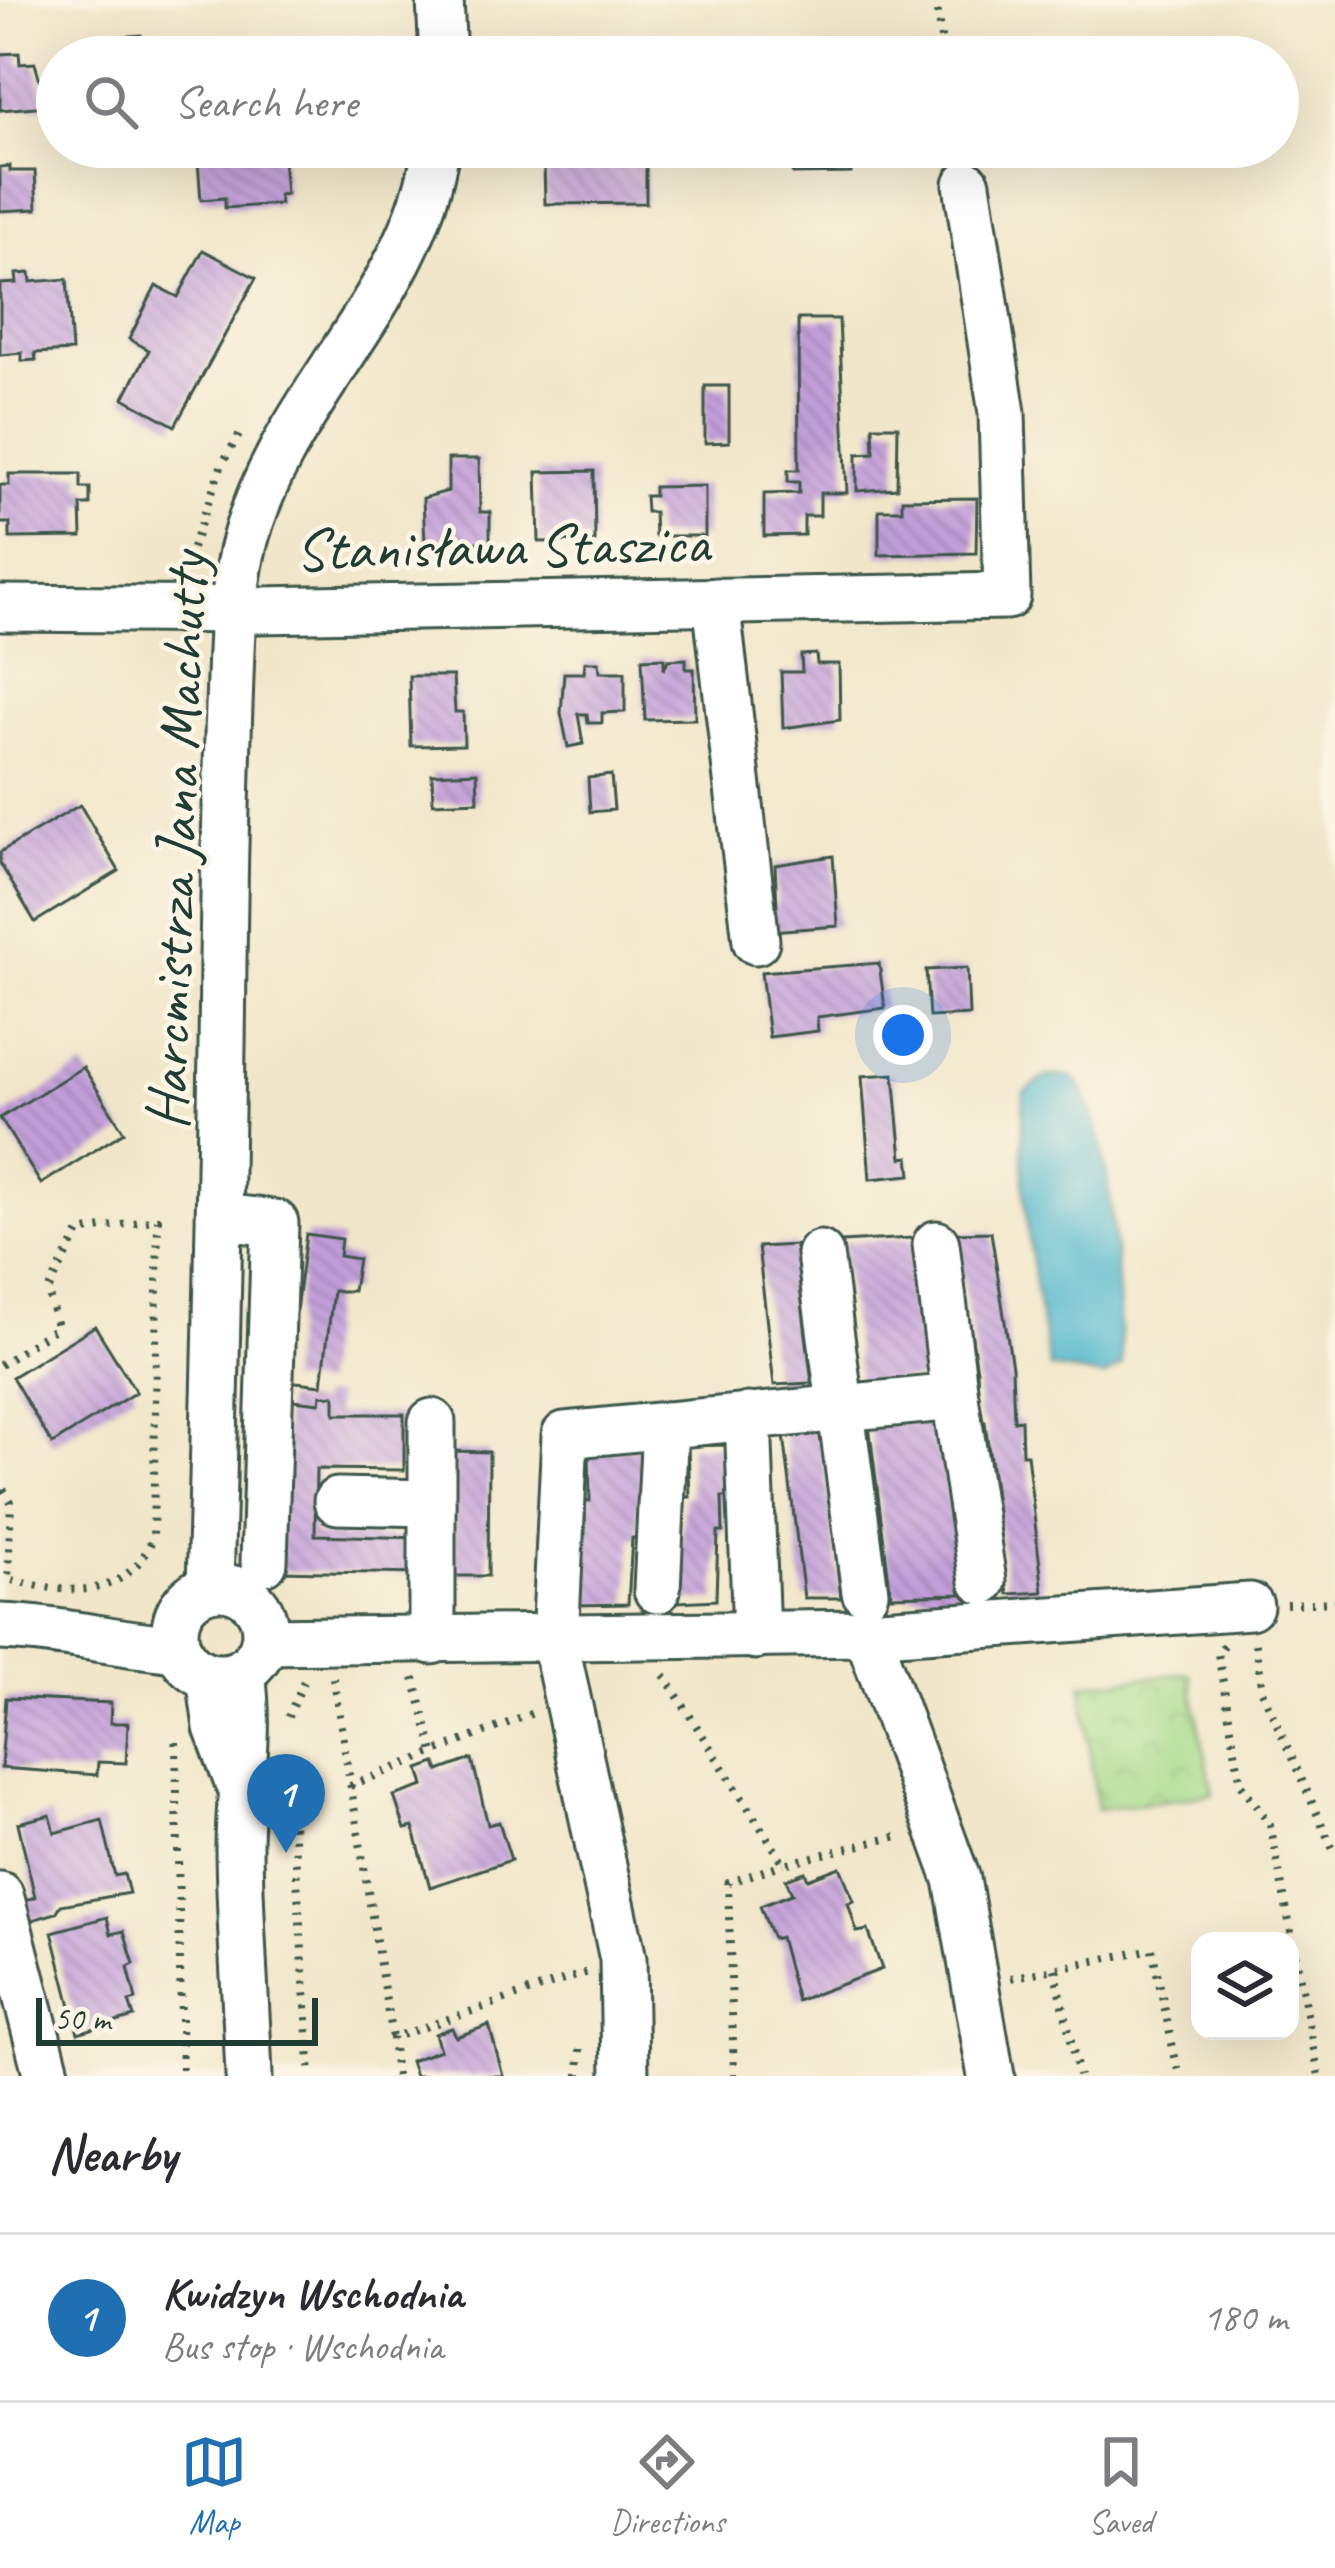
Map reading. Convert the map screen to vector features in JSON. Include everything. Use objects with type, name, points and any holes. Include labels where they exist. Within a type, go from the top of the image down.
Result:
[{"type":"street","points":[[440,0],[442,36]]},
{"type":"street","name":"Harcmistrza Jana Machutty","points":[[249,2076],[240,1788],[250,1727],[214,1640],[224,835],[233,609],[258,491],[406,250],[433,168]]},
{"type":"street","name":"Stanisława Staszica","points":[[0,608],[233,609],[1007,596],[1001,412],[967,184]]},
{"type":"street","points":[[716,601],[756,941]]},
{"type":"street","points":[[221,1217],[275,1223],[264,1562]]},
{"type":"street","points":[[936,1244],[983,1581]]},
{"type":"street","points":[[820,1254],[866,1612],[941,1826],[964,1908],[991,2076]]},
{"type":"street","points":[[625,2076],[623,1959],[555,1641],[565,1435],[955,1396]]},
{"type":"street","points":[[748,1417],[756,1636]]},
{"type":"street","points":[[422,1655],[432,1422]]},
{"type":"street","points":[[657,1590],[665,1425]]},
{"type":"street","points":[[337,1501],[431,1503]]},
{"type":"street","points":[[0,1627],[69,1630],[110,1644],[214,1640],[422,1655],[555,1641],[756,1636],[866,1612],[1250,1606]]},
{"type":"street","points":[[0,1895],[47,2076]]},
{"type":"path","points":[[935,0],[941,36]]},
{"type":"path","points":[[0,1365],[57,1327],[48,1292],[79,1232],[158,1219],[153,1538],[141,1567],[102,1591],[8,1579],[11,1502],[0,1484]]},
{"type":"path","points":[[1250,1606],[1335,1602]]},
{"type":"path","points":[[1250,1606],[1262,1691],[1335,1854]]},
{"type":"path","points":[[1250,1606],[1218,1654],[1241,1784],[1270,1824],[1318,2076]]},
{"type":"path","points":[[640,1639],[784,1864]]},
{"type":"path","points":[[422,1655],[428,1758]]},
{"type":"path","points":[[332,1671],[395,2076]]},
{"type":"path","points":[[350,1786],[569,1701]]},
{"type":"path","points":[[176,1729],[182,2076]]},
{"type":"path","points":[[286,1743],[311,2076]]},
{"type":"path","points":[[734,2076],[728,1883],[784,1864],[941,1826]]},
{"type":"path","points":[[977,1985],[1152,1948],[1179,2076]]},
{"type":"path","points":[[392,2038],[623,1959]]},
{"type":"path","points":[[1055,1969],[1078,2076]]},
{"type":"green space","points":[[1189,1673],[1213,1794],[1097,1809],[1082,1684]]},
{"type":"water","points":[[1047,1076],[1071,1076],[1086,1098],[1106,1168],[1122,1365],[1105,1377],[1050,1368],[1032,1265],[1023,1162],[1024,1092]]},
{"type":"building","points":[[19,53],[20,64],[35,63],[36,107],[0,110],[0,54]]},
{"type":"building","points":[[10,166],[10,171],[35,171],[37,209],[0,211],[0,167]]},
{"type":"building","points":[[199,168],[284,168],[286,194],[279,195],[280,204],[225,208],[225,198],[201,200]]},
{"type":"building","points":[[544,168],[646,168],[646,203],[545,204]]},
{"type":"building","points":[[790,168],[851,168],[851,173],[793,174]]},
{"type":"building","points":[[203,250],[256,278],[175,426],[124,398],[149,350],[129,339],[156,286],[178,297]]},
{"type":"building","points":[[30,273],[31,282],[67,279],[72,351],[35,353],[36,360],[22,361],[22,353],[0,355],[0,284],[17,283],[16,274]]},
{"type":"building","points":[[798,319],[839,319],[847,493],[820,493],[820,516],[804,516],[804,535],[764,536],[764,494],[799,493],[799,482],[788,482],[788,470],[799,470]]},
{"type":"building","points":[[705,386],[729,386],[729,442],[705,443]]},
{"type":"building","points":[[873,426],[898,426],[897,488],[857,491],[857,454],[874,453]]},
{"type":"building","points":[[448,459],[479,459],[480,512],[490,512],[490,542],[425,543],[423,498],[448,491]]},
{"type":"building","points":[[594,471],[595,541],[539,542],[537,472]]},
{"type":"building","points":[[9,474],[81,474],[81,488],[90,488],[90,505],[81,505],[82,537],[10,538],[10,523],[0,523],[0,485],[9,485]]},
{"type":"building","points":[[705,486],[705,536],[655,536],[654,512],[646,512],[645,496],[654,496],[654,487]]},
{"type":"building","points":[[977,498],[976,553],[879,555],[879,510],[902,510],[902,499]]},
{"type":"building","points":[[816,654],[817,664],[839,664],[840,720],[783,728],[781,672],[802,672],[801,655]]},
{"type":"building","points":[[664,658],[664,670],[668,660],[686,659],[686,669],[694,669],[695,719],[645,720],[642,659]]},
{"type":"building","points":[[585,662],[599,662],[600,672],[625,672],[625,712],[602,713],[602,723],[588,723],[587,714],[578,714],[583,744],[568,747],[561,713],[564,673],[584,673]]},
{"type":"building","points":[[409,676],[453,676],[455,712],[463,712],[464,745],[411,746]]},
{"type":"building","points":[[477,772],[478,801],[433,803],[432,774]]},
{"type":"building","points":[[611,775],[614,810],[590,812],[588,778]]},
{"type":"building","points":[[80,805],[119,871],[35,922],[0,863],[0,852]]},
{"type":"building","points":[[833,856],[838,926],[771,931],[770,906],[777,905],[775,865]]},
{"type":"building","points":[[879,963],[885,1008],[817,1017],[818,1031],[769,1037],[761,972]]},
{"type":"building","points":[[967,968],[969,1015],[929,1017],[926,970]]},
{"type":"building","points":[[83,1067],[124,1132],[41,1184],[0,1118]]},
{"type":"building","points":[[894,1074],[902,1158],[909,1157],[911,1175],[870,1179],[862,1076]]},
{"type":"building","points":[[991,1232],[1012,1367],[1014,1421],[1021,1420],[1022,1454],[1027,1454],[1043,1592],[1008,1594],[985,1422],[979,1422],[977,1371],[956,1233]]},
{"type":"building","points":[[306,1234],[341,1239],[339,1256],[358,1259],[353,1291],[333,1291],[322,1385],[287,1381]]},
{"type":"building","points":[[912,1238],[930,1379],[859,1382],[842,1242]]},
{"type":"building","points":[[795,1245],[812,1383],[774,1385],[758,1247]]},
{"type":"building","points":[[95,1326],[136,1392],[52,1444],[12,1377]]},
{"type":"building","points":[[321,1395],[335,1396],[335,1414],[404,1414],[404,1470],[316,1469],[315,1535],[419,1538],[419,1574],[279,1571],[285,1399],[320,1403]]},
{"type":"building","points":[[939,1422],[961,1594],[891,1596],[869,1425]]},
{"type":"building","points":[[820,1425],[841,1598],[804,1598],[783,1427]]},
{"type":"building","points":[[726,1445],[727,1497],[722,1497],[723,1532],[718,1532],[716,1600],[679,1602],[684,1497],[690,1497],[688,1446]]},
{"type":"building","points":[[641,1448],[642,1503],[638,1503],[638,1538],[632,1538],[628,1604],[576,1605],[579,1535],[585,1534],[585,1501],[590,1501],[589,1449]]},
{"type":"building","points":[[453,1451],[489,1452],[488,1576],[454,1576]]},
{"type":"building","points":[[6,1698],[111,1703],[110,1723],[128,1723],[126,1763],[98,1762],[97,1775],[1,1768]]},
{"type":"building","points":[[472,1759],[488,1825],[499,1822],[511,1860],[430,1887],[413,1827],[405,1829],[394,1796],[424,1786],[419,1769],[436,1763],[439,1771]]},
{"type":"building","points":[[50,1815],[55,1833],[102,1820],[115,1876],[124,1874],[129,1893],[61,1905],[56,1913],[29,1921],[23,1901],[35,1897],[18,1823]]},
{"type":"building","points":[[840,1867],[854,1901],[848,1903],[857,1932],[868,1930],[882,1969],[797,2001],[780,1937],[773,1939],[760,1906],[792,1894],[786,1879],[805,1872],[808,1879]]},
{"type":"building","points":[[107,1917],[111,1934],[124,1931],[134,1964],[128,1967],[136,2000],[129,2002],[134,2017],[78,2033],[52,1932]]},
{"type":"building","points":[[489,2025],[503,2076],[415,2076],[410,2061],[440,2050],[435,2034],[452,2028],[456,2037]]},
{"type":"place","name":"Kwidzyn Wschodnia","points":[[286,1853]]}]
